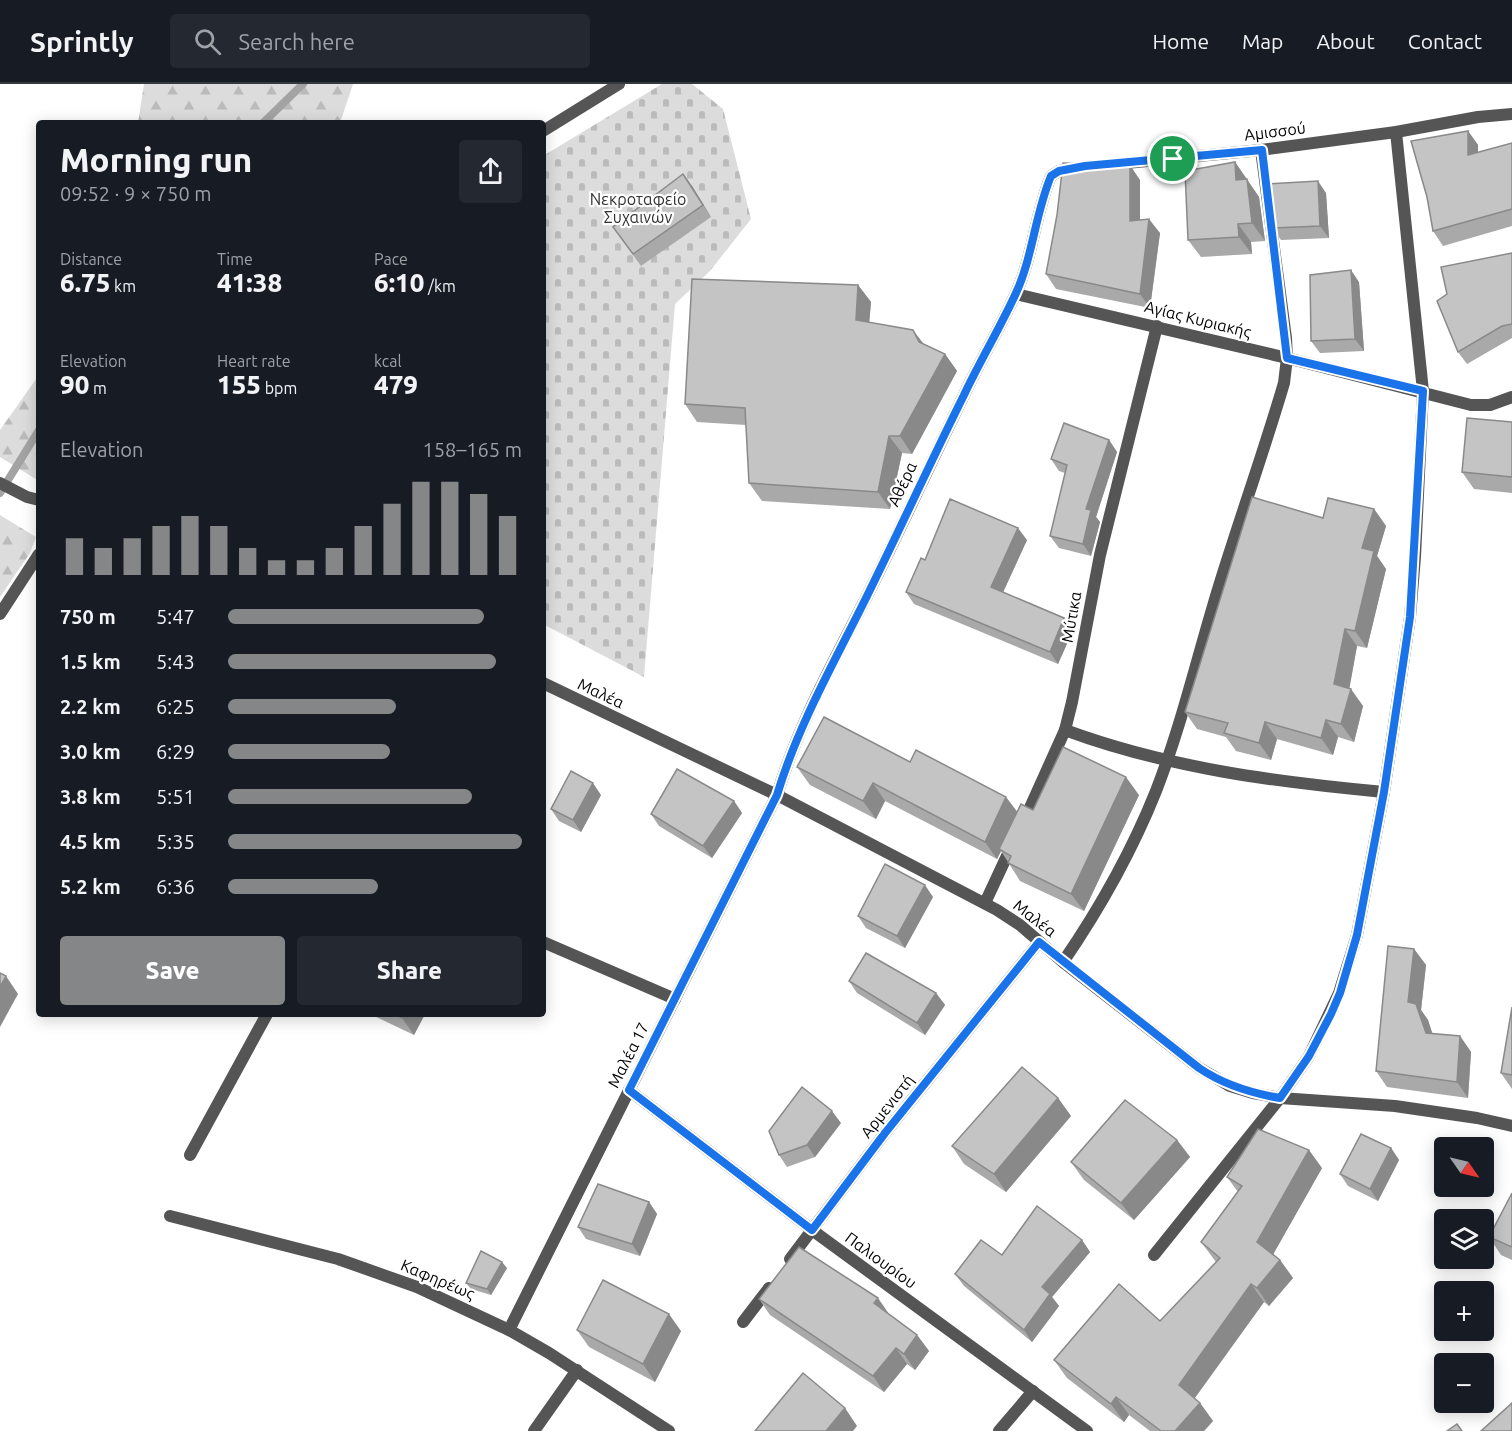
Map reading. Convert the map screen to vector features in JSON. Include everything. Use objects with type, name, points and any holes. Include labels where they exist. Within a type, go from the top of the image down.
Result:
[{"type":"street","points":[[546,129],[620,84]]},
{"type":"street","name":"Αμισσού","points":[[1047,184],[1051,176],[1059,171],[1085,166],[1262,150],[1396,132],[1478,117],[1512,114]]},
{"type":"street","points":[[1154,1255],[1280,1098],[1309,1056],[1340,993],[1357,935],[1384,792],[1410,617],[1423,391],[1396,132]]},
{"type":"street","points":[[1063,962],[1104,899],[1156,792],[1282,390],[1287,358],[1262,150]]},
{"type":"street","name":"Αθέρα","points":[[777,795],[789,756],[824,681],[972,378],[1016,294],[1029,259],[1047,184]]},
{"type":"street","name":"Αγίας Κυριακής","points":[[1016,294],[1157,326],[1423,391],[1471,405],[1495,405],[1512,397]]},
{"type":"street","name":"Μύτικα","points":[[985,903],[1041,787],[1065,730],[1100,555],[1157,326]]},
{"type":"street","points":[[0,483],[36,499]]},
{"type":"street","points":[[0,614],[36,559]]},
{"type":"street","name":"Μαλέα","points":[[546,684],[777,795],[1008,916],[1063,962],[1216,1080],[1253,1093],[1280,1098],[1395,1106],[1477,1118],[1512,1126]]},
{"type":"street","points":[[1065,730],[1109,745],[1217,771],[1279,781],[1384,792]]},
{"type":"street","name":"Μαλέα 17","points":[[509,1330],[777,795]]},
{"type":"street","name":"Αρμενιστή","points":[[743,1322],[885,1133],[1039,942]]},
{"type":"street","points":[[546,943],[675,999]]},
{"type":"street","points":[[190,1155],[265,1017]]},
{"type":"street","name":"Παλιουρίου","points":[[629,1090],[812,1230],[1087,1431]]},
{"type":"street","name":"Καφηρέως","points":[[170,1216],[338,1259],[435,1294],[509,1330],[577,1370],[669,1431]]},
{"type":"street","points":[[534,1431],[577,1370]]},
{"type":"street","points":[[999,1431],[1033,1391]]},
{"type":"green space","points":[[144,84],[353,84],[341,120],[138,120]]},
{"type":"green space","name":"Νεκροταφείο Συχαινών","points":[[662,84],[692,84],[723,109],[751,219],[710,271],[675,304],[644,677],[546,626],[546,154]]},
{"type":"green space","points":[[36,379],[36,479],[0,457],[0,430]]},
{"type":"green space","points":[[0,515],[36,537],[30,553],[0,597]]},
{"type":"building","points":[[1468,131],[1468,155],[1512,143],[1512,209],[1433,231],[1427,197],[1411,141]]},
{"type":"building","points":[[1235,162],[1236,180],[1247,179],[1252,223],[1238,224],[1239,237],[1188,240],[1185,171]]},
{"type":"building","points":[[1063,163],[1130,165],[1130,221],[1149,219],[1140,294],[1046,274],[1057,215]]},
{"type":"building","points":[[683,174],[703,205],[633,254],[613,227]]},
{"type":"building","points":[[1318,181],[1320,226],[1273,228],[1267,184]]},
{"type":"building","points":[[1512,253],[1512,324],[1502,326],[1458,352],[1437,301],[1447,294],[1441,267]]},
{"type":"building","points":[[1351,270],[1355,339],[1311,341],[1310,275]]},
{"type":"building","points":[[692,279],[858,285],[856,320],[913,330],[919,342],[945,354],[900,436],[889,436],[878,492],[749,483],[745,408],[685,404]]},
{"type":"building","points":[[1467,418],[1512,422],[1512,477],[1462,472]]},
{"type":"building","points":[[1064,423],[1109,440],[1086,509],[1091,510],[1083,544],[1050,536],[1067,465],[1051,459]]},
{"type":"building","points":[[1252,497],[1323,518],[1328,498],[1374,509],[1362,548],[1374,551],[1355,631],[1345,629],[1334,684],[1351,689],[1341,724],[1326,720],[1321,738],[1265,722],[1259,743],[1224,733],[1228,723],[1185,712]]},
{"type":"building","points":[[950,499],[1018,528],[991,587],[1064,618],[1050,652],[906,592],[921,558],[925,560]]},
{"type":"building","points":[[824,717],[910,762],[916,750],[1006,797],[985,842],[873,783],[863,801],[797,767]]},
{"type":"building","points":[[1063,747],[1126,777],[1071,894],[1008,863],[1011,856],[999,849],[1021,804],[1033,810]]},
{"type":"building","points":[[677,769],[734,801],[703,846],[651,814]]},
{"type":"building","points":[[571,771],[593,783],[573,820],[551,809]]},
{"type":"building","points":[[885,864],[925,885],[897,936],[858,916]]},
{"type":"building","points":[[1388,946],[1414,949],[1408,1002],[1416,1004],[1426,1033],[1460,1036],[1457,1082],[1376,1071]]},
{"type":"building","points":[[866,953],[936,993],[917,1023],[849,981]]},
{"type":"building","points":[[0,973],[6,976],[0,987]]},
{"type":"building","points":[[1512,1007],[1512,1075],[1501,1073]]},
{"type":"building","points":[[1022,1067],[1058,1098],[994,1174],[952,1146]]},
{"type":"building","points":[[802,1087],[832,1111],[807,1145],[779,1155],[769,1131]]},
{"type":"building","points":[[1125,1100],[1177,1140],[1121,1203],[1071,1162]]},
{"type":"building","points":[[1258,1129],[1309,1150],[1257,1242],[1280,1260],[1257,1288],[1251,1284],[1179,1385],[1200,1403],[1175,1431],[1161,1431],[1116,1397],[1111,1404],[1054,1360],[1119,1284],[1160,1321],[1220,1258],[1201,1242],[1242,1186],[1227,1177]]},
{"type":"building","points":[[1361,1134],[1391,1148],[1370,1189],[1340,1174]]},
{"type":"building","points":[[598,1184],[649,1202],[632,1244],[578,1227]]},
{"type":"building","points":[[1512,1193],[1512,1247],[1494,1239],[1494,1227]]},
{"type":"building","points":[[1037,1206],[1082,1240],[1042,1287],[1050,1294],[1024,1330],[955,1274],[981,1240],[1002,1255]]},
{"type":"building","points":[[799,1247],[878,1298],[874,1303],[917,1335],[904,1354],[896,1348],[873,1376],[759,1299]]},
{"type":"building","points":[[481,1251],[502,1262],[487,1289],[466,1283]]},
{"type":"building","points":[[603,1280],[669,1314],[643,1364],[577,1330]]},
{"type":"building","points":[[803,1373],[845,1408],[826,1431],[755,1431]]},
{"type":"building","points":[[1512,1403],[1512,1431],[1481,1431]]},
{"type":"building","points":[[1457,1424],[1462,1431],[1447,1431]]},
{"type":"waterway","points":[[266,120],[303,84]]},
{"type":"waterway","points":[[0,493],[36,435]]},
{"type":"route","points":[[1262,150],[1287,358],[1423,391],[1410,617],[1384,792],[1357,935],[1340,993],[1309,1056],[1280,1098],[1253,1093],[1216,1080],[1039,942],[885,1133],[812,1230],[629,1090],[777,795],[789,756],[824,681],[981,359],[1016,294],[1029,259],[1047,184],[1051,176],[1059,171],[1085,166],[1173,159],[1262,150]]}]
